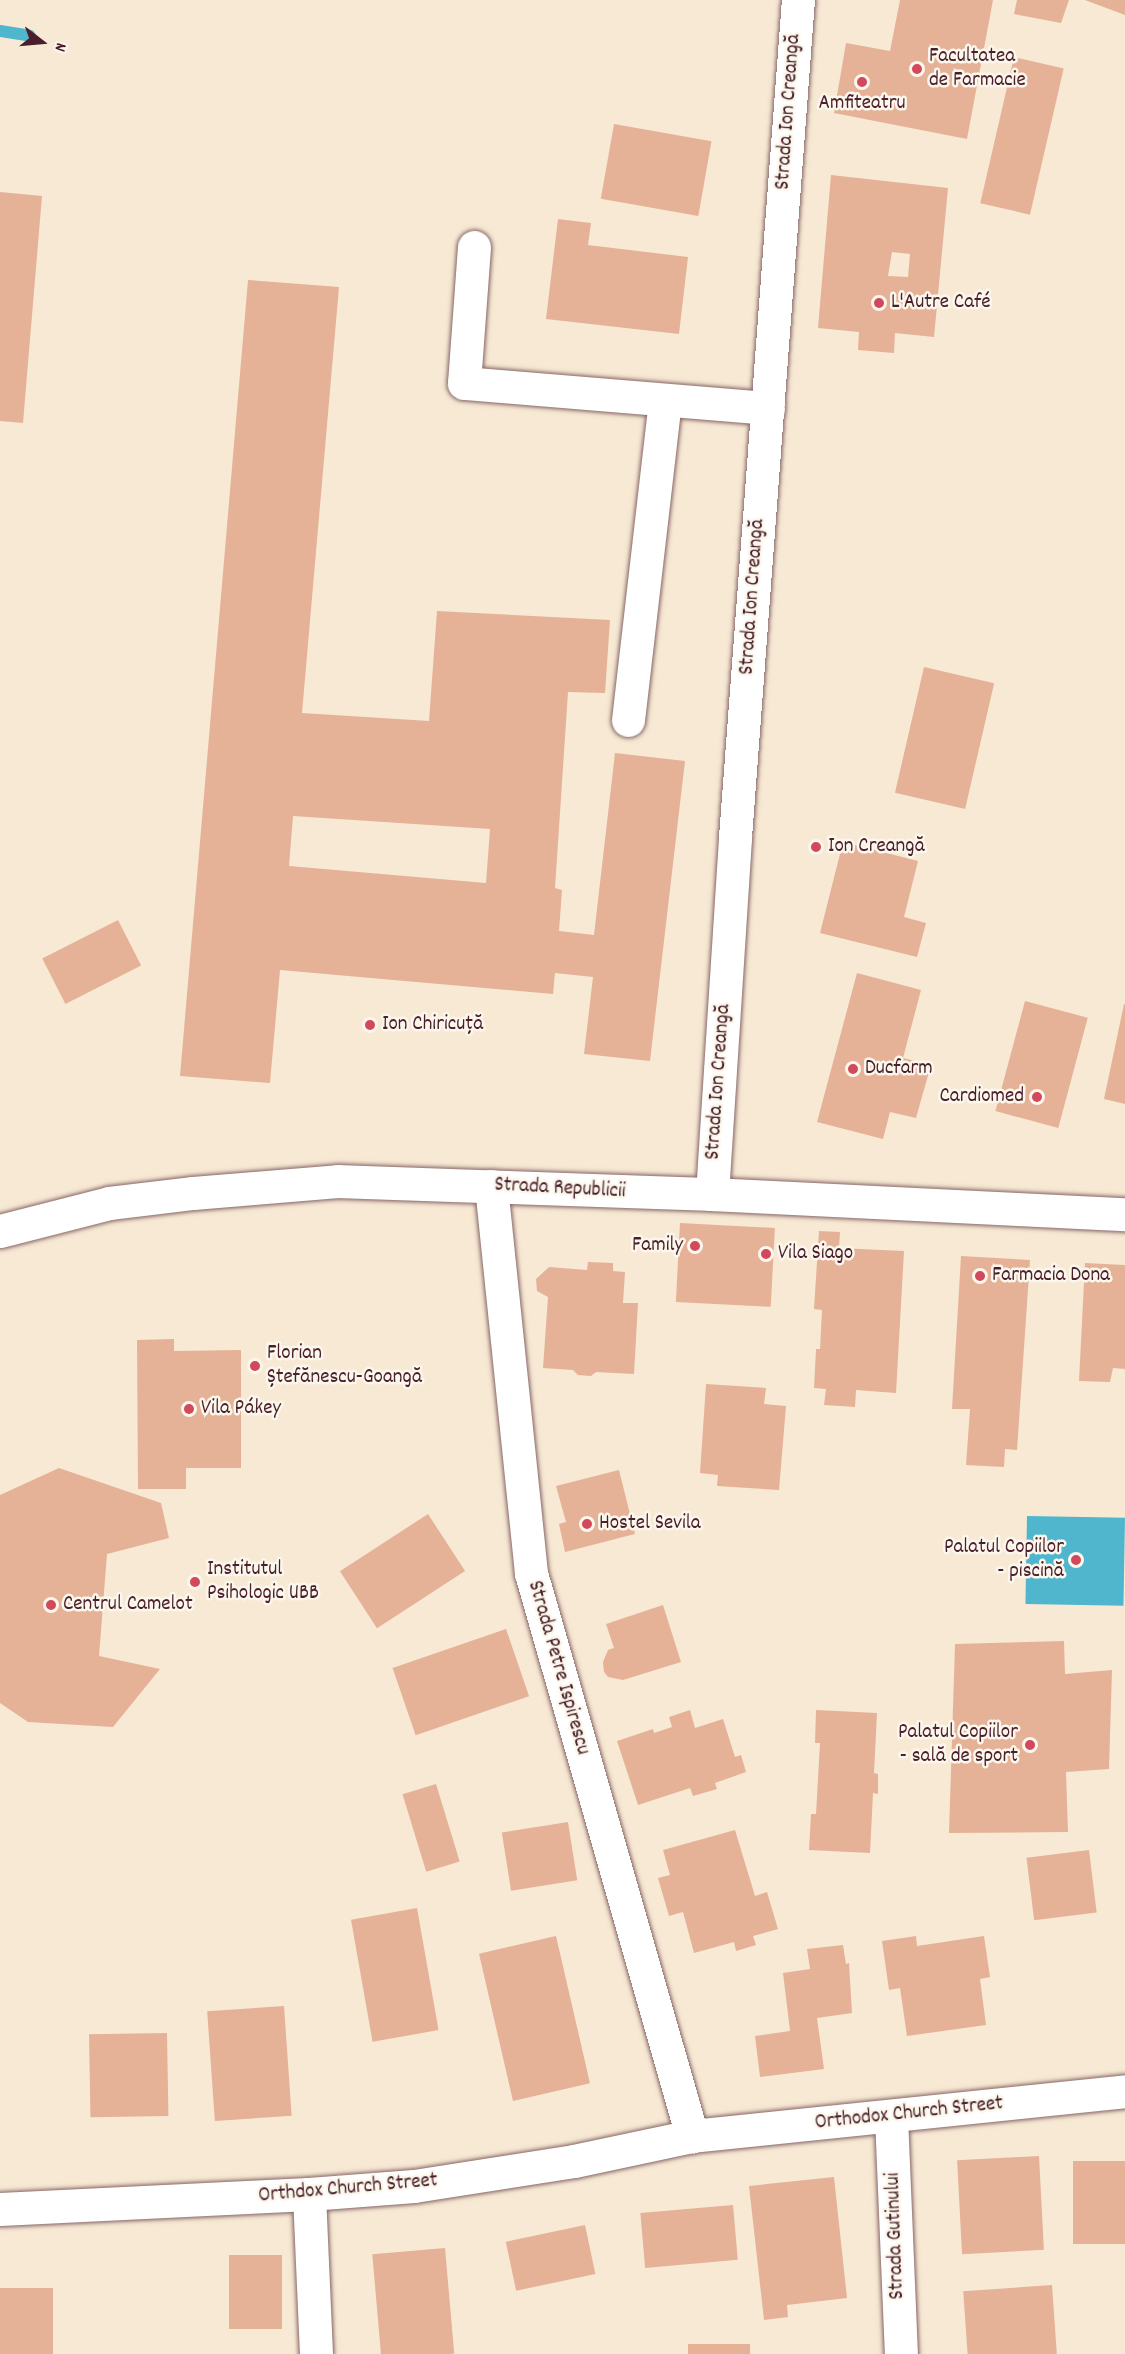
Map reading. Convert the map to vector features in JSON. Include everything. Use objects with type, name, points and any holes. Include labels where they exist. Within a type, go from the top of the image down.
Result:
[{"type":"street","name":"Strada Ion Creangă","points":[[712,1194],[735,837],[798,0]]},
{"type":"street","points":[[474,247],[464,383],[768,408]]},
{"type":"street","points":[[628,720],[665,400]]},
{"type":"street","name":"Strada Republicii","points":[[0,1231],[109,1203],[193,1192],[328,1181],[712,1194],[1125,1214]]},
{"type":"street","name":"Strada Petre Ispirescu","points":[[491,1186],[531,1573],[692,2136]]},
{"type":"street","name":"Orthodox Church Street","points":[[692,2136],[1125,2091]]},
{"type":"street","name":"Strada Gutinului","points":[[891,2117],[901,2354]]},
{"type":"street","name":"Orthdox Church Street","points":[[0,2209],[309,2194],[425,2184],[574,2161],[692,2136]]},
{"type":"street","points":[[309,2194],[316,2354]]},
{"type":"water","name":"Palatul Copiilor - piscină","points":[[1027,1516],[1125,1518],[1123,1606],[1025,1604]]},
{"type":"building","name":"Facultatea de Farmacie","points":[[900,0],[993,0],[967,139],[834,113],[846,43],[890,51]]},
{"type":"building","points":[[1017,0],[1069,0],[1061,23],[1014,14]]},
{"type":"building","points":[[1085,0],[1125,0],[1125,15]]},
{"type":"building","points":[[1014,57],[1064,68],[1030,215],[980,203]]},
{"type":"building","points":[[614,124],[711,141],[698,216],[601,199]]},
{"type":"building","points":[[831,175],[948,188],[934,337],[895,333],[894,353],[858,350],[859,332],[818,328]],"holes":[[[892,252],[910,254],[908,277],[888,276]]]},
{"type":"building","points":[[0,192],[42,196],[23,423],[0,421]]},
{"type":"building","points":[[558,219],[591,223],[588,245],[688,257],[679,334],[546,319]]},
{"type":"building","points":[[248,280],[339,287],[302,713],[429,721],[437,611],[610,620],[605,693],[568,692],[555,888],[562,890],[559,931],[594,935],[615,753],[685,761],[650,1061],[584,1054],[593,977],[555,973],[553,994],[280,970],[270,1083],[180,1076]],"holes":[[[293,816],[490,829],[486,883],[289,866]]]},
{"type":"building","points":[[924,667],[994,683],[965,809],[895,793]]},
{"type":"building","points":[[843,842],[918,861],[904,917],[926,923],[917,957],[820,933]]},
{"type":"building","points":[[118,920],[141,965],[65,1004],[42,959]]},
{"type":"building","points":[[857,973],[921,990],[903,1058],[931,1065],[916,1118],[890,1112],[883,1139],[817,1122]]},
{"type":"building","points":[[1025,1001],[1088,1018],[1058,1128],[995,1111]]},
{"type":"building","points":[[1125,1004],[1125,1104],[1104,1099]]},
{"type":"building","points":[[680,1223],[775,1228],[771,1307],[676,1302]]},
{"type":"building","points":[[819,1231],[840,1232],[839,1248],[904,1251],[896,1393],[856,1390],[855,1407],[824,1405],[826,1389],[814,1388],[816,1349],[820,1349],[822,1310],[814,1309]]},
{"type":"building","points":[[961,1256],[1030,1260],[1017,1450],[1005,1449],[1004,1467],[966,1465],[970,1409],[952,1409]]},
{"type":"building","points":[[588,1262],[613,1263],[613,1271],[625,1272],[623,1303],[638,1303],[634,1374],[596,1372],[591,1376],[578,1375],[573,1370],[543,1368],[548,1297],[537,1291],[536,1279],[549,1267],[587,1270]]},
{"type":"building","points":[[1085,1263],[1125,1265],[1125,1369],[1113,1368],[1110,1382],[1079,1381]]},
{"type":"building","name":"Vila Pákey","points":[[174,1339],[174,1351],[241,1350],[241,1468],[186,1468],[186,1489],[138,1489],[137,1340]]},
{"type":"building","points":[[706,1384],[766,1388],[764,1404],[786,1406],[779,1490],[717,1486],[718,1475],[700,1473]]},
{"type":"building","name":"Centrul Camelot","points":[[59,1468],[161,1503],[169,1538],[107,1554],[99,1656],[160,1669],[113,1727],[28,1722],[0,1703],[0,1495]]},
{"type":"building","points":[[619,1470],[635,1534],[565,1552],[559,1524],[566,1522],[556,1486]]},
{"type":"building","points":[[428,1514],[465,1571],[377,1628],[340,1571]]},
{"type":"building","points":[[663,1605],[681,1662],[623,1680],[608,1677],[604,1672],[603,1662],[608,1650],[614,1648],[606,1624]]},
{"type":"building","points":[[506,1629],[529,1696],[416,1735],[393,1668]]},
{"type":"building","name":"Palatul Copiilor - sală de sport","points":[[1064,1641],[1065,1674],[1112,1670],[1109,1769],[1066,1772],[1068,1832],[949,1833],[955,1644]]},
{"type":"building","points":[[690,1710],[695,1728],[723,1719],[735,1757],[741,1755],[746,1772],[715,1783],[717,1789],[693,1796],[690,1788],[638,1805],[617,1741],[653,1729],[654,1733],[672,1727],[669,1717]]},
{"type":"building","points":[[816,1710],[877,1713],[874,1773],[878,1774],[878,1794],[873,1793],[870,1853],[809,1850],[811,1814],[816,1814],[820,1743],[815,1743]]},
{"type":"building","points":[[436,1784],[460,1861],[426,1872],[403,1794]]},
{"type":"building","points":[[568,1822],[577,1880],[511,1891],[502,1832]]},
{"type":"building","points":[[735,1830],[755,1896],[767,1892],[778,1929],[753,1936],[756,1945],[736,1951],[734,1942],[694,1953],[683,1912],[669,1916],[658,1878],[670,1875],[663,1850]]},
{"type":"building","points":[[1089,1850],[1097,1913],[1034,1920],[1026,1858]]},
{"type":"building","points":[[417,1908],[439,2030],[373,2042],[351,1920]]},
{"type":"building","points":[[556,1936],[590,2083],[513,2101],[479,1954]]},
{"type":"building","points":[[916,1936],[917,1946],[984,1936],[990,1977],[980,1979],[986,2025],[907,2036],[900,1988],[889,1990],[882,1941]]},
{"type":"building","points":[[843,1945],[846,1964],[849,1963],[852,2013],[817,2018],[824,2069],[760,2077],[755,2036],[790,2031],[783,1973],[810,1969],[807,1949]]},
{"type":"building","points":[[284,2006],[292,2116],[215,2121],[207,2011]]},
{"type":"building","points":[[167,2033],[168,2116],[90,2117],[89,2034]]},
{"type":"building","points":[[1039,2156],[1044,2250],[962,2254],[957,2160]]},
{"type":"building","points":[[1073,2161],[1125,2161],[1125,2244],[1073,2244]]},
{"type":"building","points":[[834,2177],[847,2298],[787,2305],[788,2317],[764,2320],[749,2186]]},
{"type":"building","points":[[733,2205],[738,2260],[645,2268],[640,2213]]},
{"type":"building","points":[[585,2225],[595,2274],[516,2291],[506,2242]]},
{"type":"building","points":[[445,2248],[454,2354],[381,2354],[372,2254]]},
{"type":"building","points":[[229,2255],[282,2255],[282,2329],[229,2329]]},
{"type":"building","points":[[1052,2285],[1057,2354],[968,2354],[963,2291]]},
{"type":"building","points":[[0,2288],[53,2288],[53,2354],[0,2354]]},
{"type":"building","points":[[688,2344],[750,2344],[750,2354],[688,2354]]},
{"type":"waterway","points":[[0,31],[30,36]]},
{"type":"place","name":"Facultatea de Farmacie","points":[[917,69]]},
{"type":"place","name":"Amfiteatru","points":[[862,82]]},
{"type":"place","name":"L'Autre Café","points":[[879,303]]},
{"type":"place","name":"Ion Creangă","points":[[816,847]]},
{"type":"place","name":"Ion Chiricuță","points":[[370,1025]]},
{"type":"place","name":"Ducfarm","points":[[853,1069]]},
{"type":"place","name":"Cardiomed","points":[[1037,1097]]},
{"type":"place","name":"Family","points":[[695,1246]]},
{"type":"place","name":"Vila Siago","points":[[766,1254]]},
{"type":"place","name":"Farmacia Dona","points":[[980,1276]]},
{"type":"place","name":"Florian Ștefănescu-Goangă","points":[[255,1366]]},
{"type":"place","name":"Vila Pákey","points":[[189,1409]]},
{"type":"place","name":"Hostel Sevila","points":[[587,1524]]},
{"type":"place","name":"Palatul Copiilor - piscină","points":[[1076,1560]]},
{"type":"place","name":"Institutul Psihologic UBB","points":[[195,1582]]},
{"type":"place","name":"Centrul Camelot","points":[[51,1605]]},
{"type":"place","name":"Palatul Copiilor - sală de sport","points":[[1030,1745]]}]
